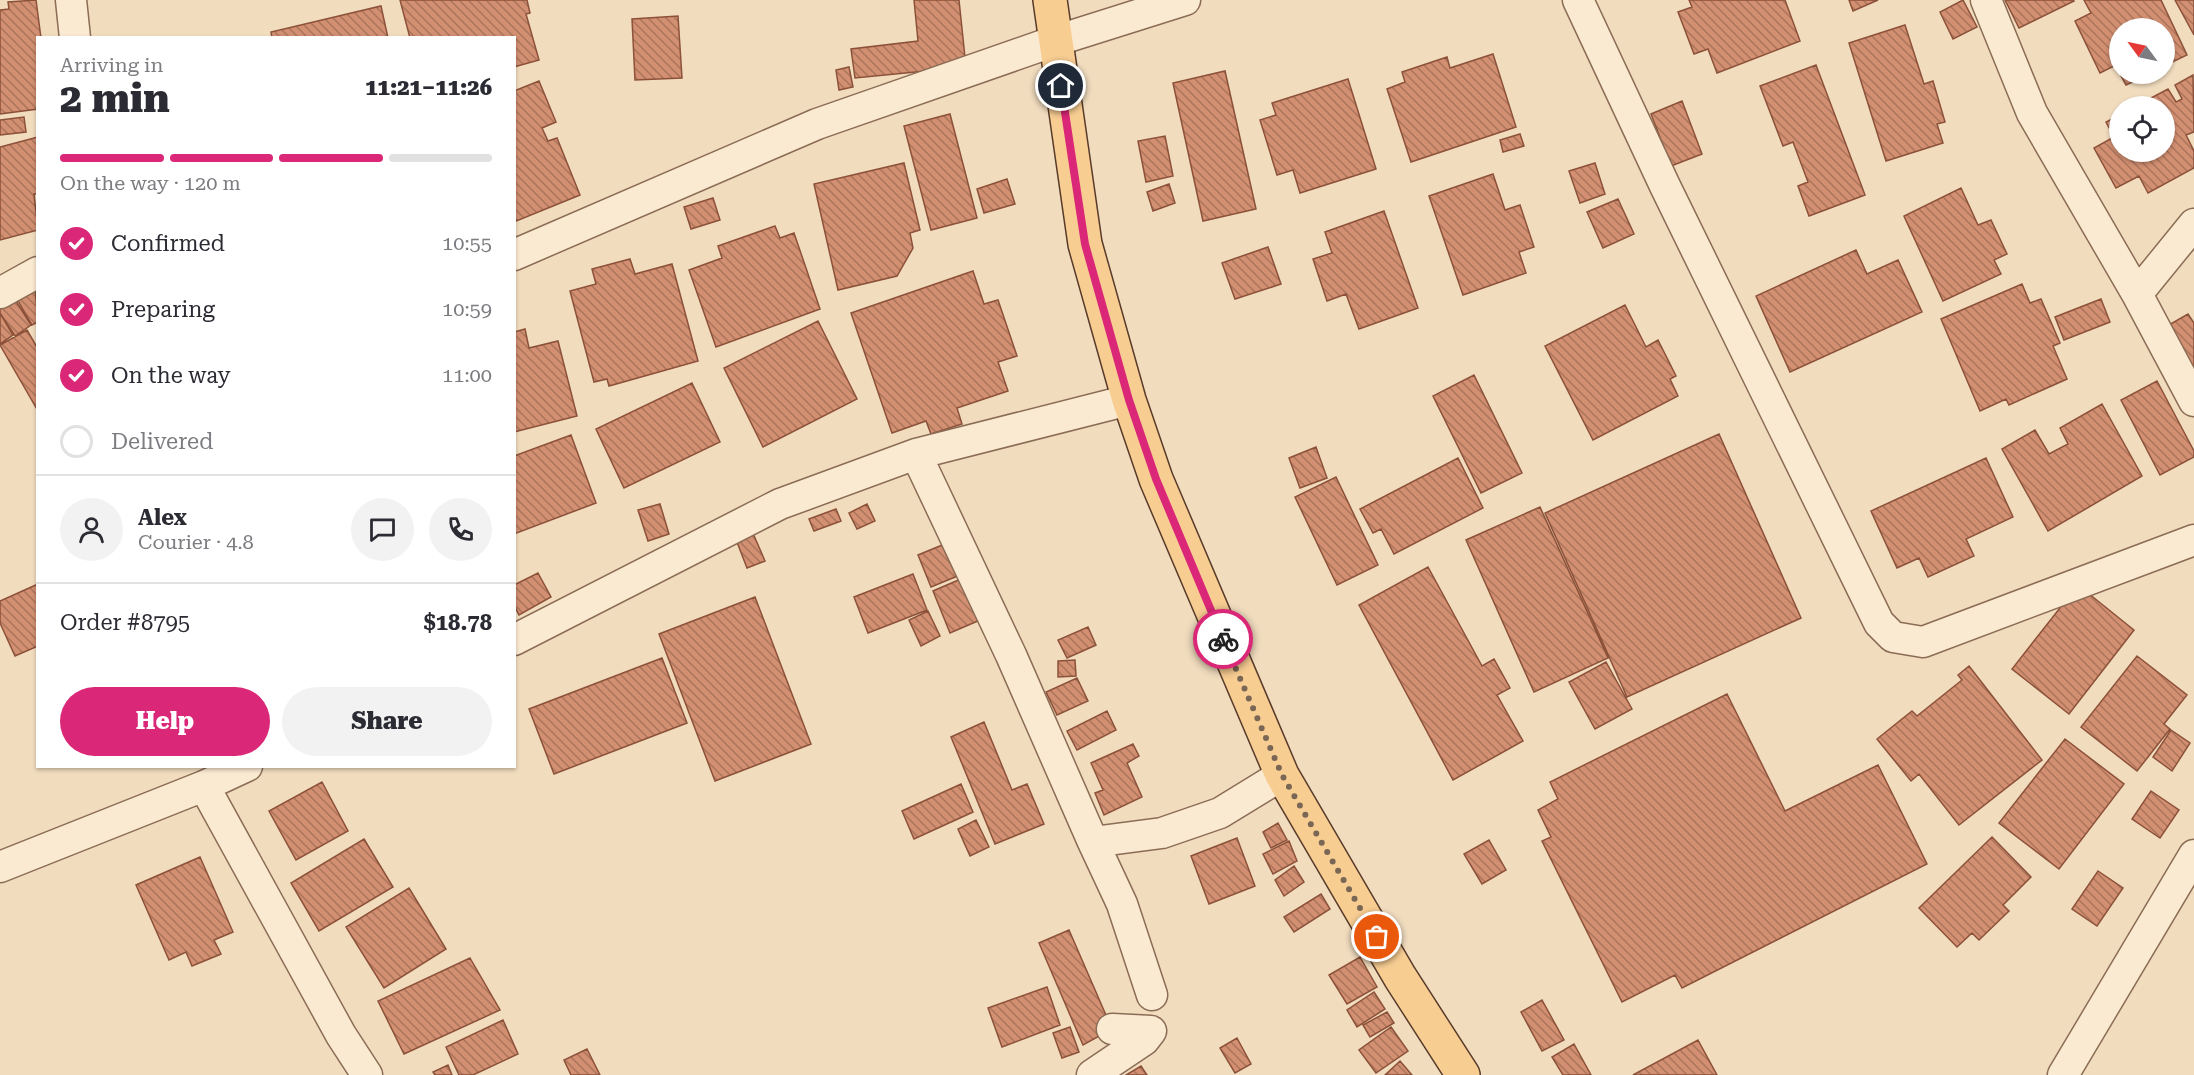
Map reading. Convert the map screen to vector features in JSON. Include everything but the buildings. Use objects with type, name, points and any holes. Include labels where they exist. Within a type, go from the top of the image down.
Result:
[{"type":"main road","points":[[1050,0],[1085,244],[1129,400],[1156,479],[1282,775],[1400,977],[1463,1075]]},
{"type":"street","points":[[71,0],[75,36]]},
{"type":"street","points":[[516,254],[818,124],[1055,41],[1185,0]]},
{"type":"street","points":[[1578,0],[1665,186],[1879,623],[1893,637],[1923,642],[2194,540]]},
{"type":"street","points":[[1986,0],[2032,113],[2137,294],[2194,401]]},
{"type":"street","points":[[2137,294],[2194,224]]},
{"type":"street","points":[[0,293],[36,273]]},
{"type":"street","points":[[516,639],[780,504],[916,454],[1129,400]]},
{"type":"street","points":[[916,454],[1011,655],[1122,904],[1152,995]]},
{"type":"street","points":[[0,867],[204,786],[243,768]]},
{"type":"street","points":[[1093,842],[1162,833],[1220,813],[1282,775]]},
{"type":"street","points":[[204,786],[341,1035],[367,1075]]},
{"type":"street","points":[[2063,1075],[2194,855]]},
{"type":"street","points":[[1092,1075],[1144,1040],[1151,1031],[1112,1029]]},
{"type":"way so far","points":[[1223,639],[1282,775],[1377,937]]},
{"type":"route","points":[[1061,86],[1085,244],[1129,400],[1156,479],[1223,639]]}]
